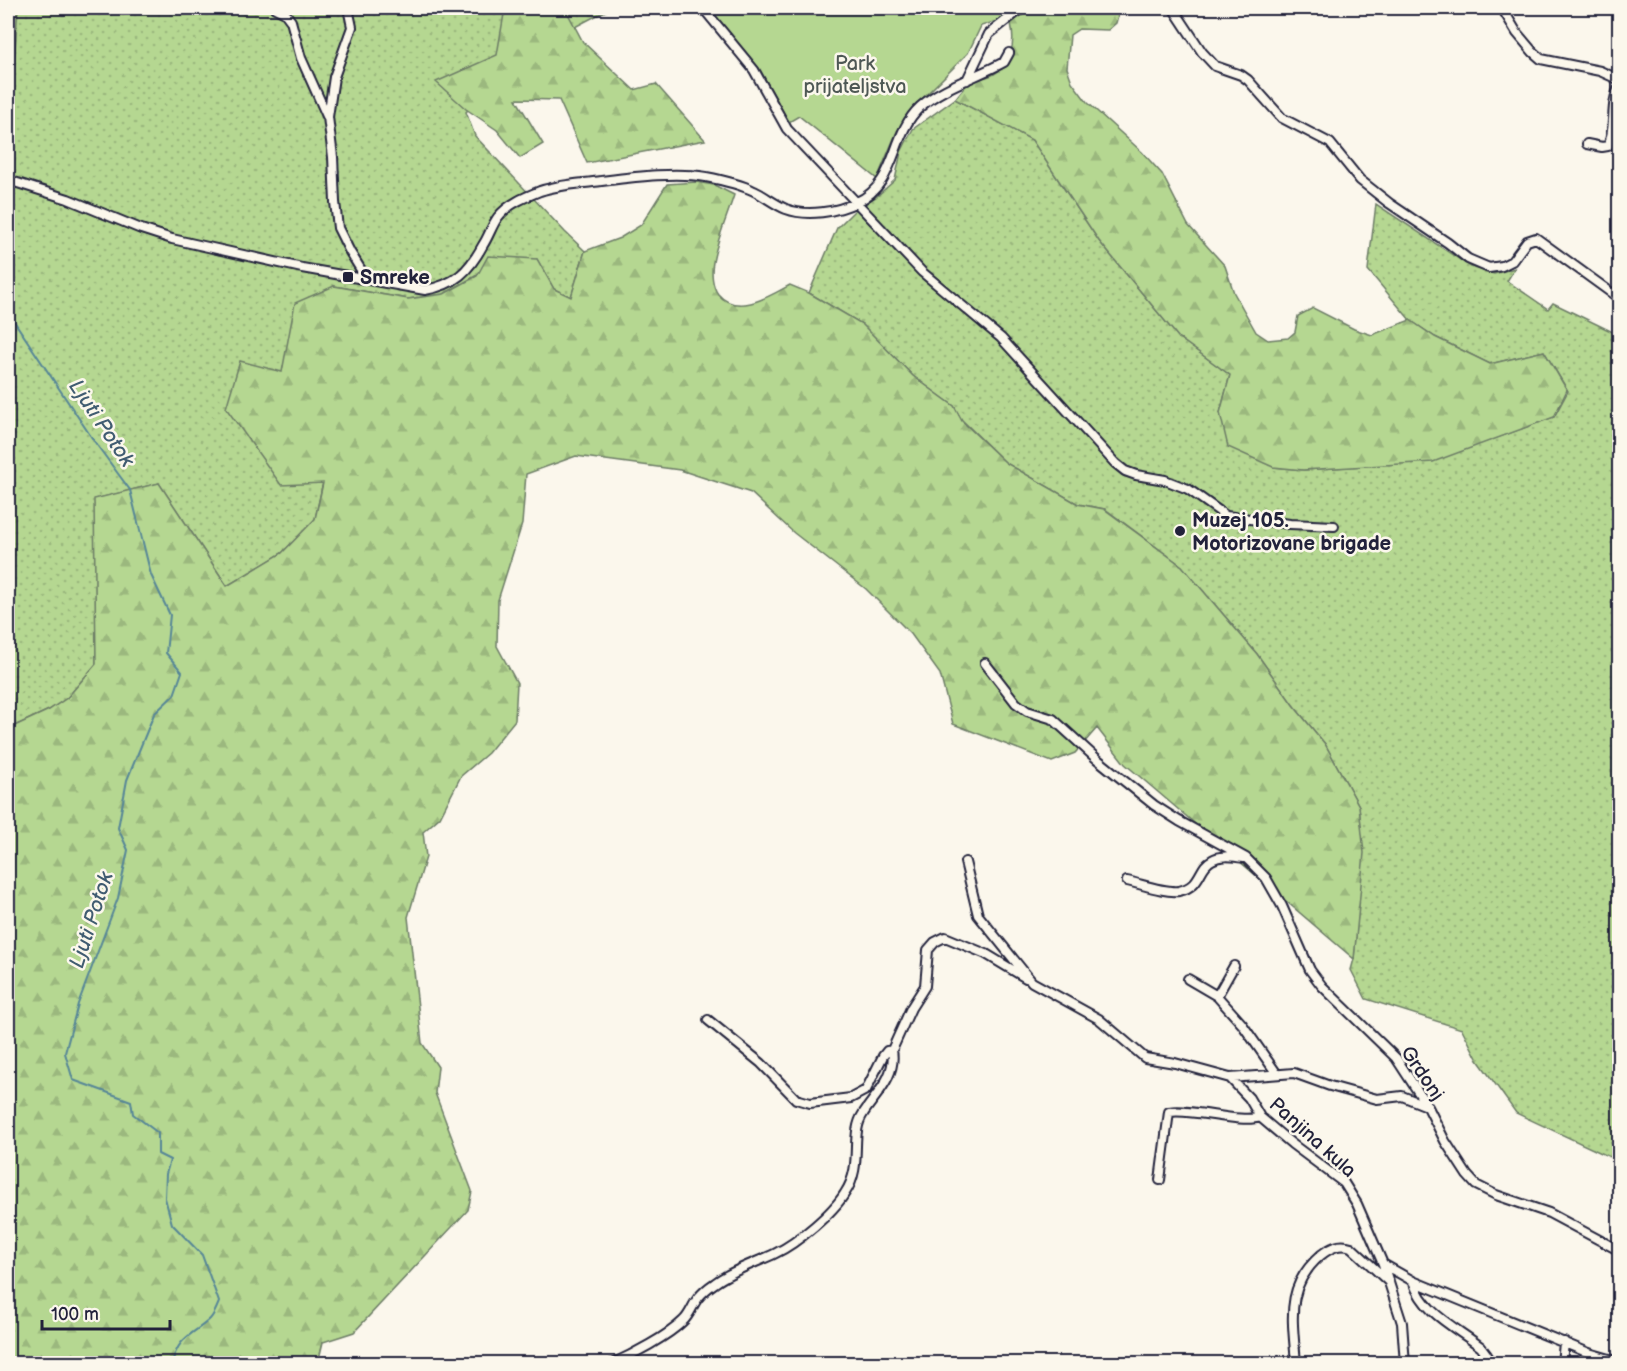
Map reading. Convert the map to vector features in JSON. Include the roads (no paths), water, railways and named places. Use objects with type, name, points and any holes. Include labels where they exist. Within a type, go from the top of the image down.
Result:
[{"type":"street","points":[[275,8],[285,13],[291,21],[301,58],[328,117]]},
{"type":"street","points":[[348,8],[352,27],[333,77],[328,117],[338,228],[366,278]]},
{"type":"street","points":[[703,8],[754,70],[787,129],[922,272],[1001,338],[1115,463],[1125,471],[1136,475],[1165,480],[1188,489],[1226,516],[1290,525],[1334,526]]},
{"type":"street","points":[[968,80],[989,34],[1022,8]]},
{"type":"street","points":[[1173,8],[1202,52],[1215,66],[1241,75],[1248,80],[1282,118],[1330,143],[1360,180],[1468,259],[1489,268],[1502,266],[1512,261],[1527,241],[1536,238],[1620,299]]},
{"type":"street","points":[[1502,8],[1517,33],[1541,59],[1600,71],[1620,80]]},
{"type":"street","points":[[8,180],[68,199],[141,229],[172,238],[290,265],[425,290],[441,287],[456,280],[468,268],[483,246],[499,216],[519,200],[552,187],[639,177],[704,176],[754,191],[788,210],[812,213],[837,209],[857,202],[883,181],[909,120],[921,106],[1004,62],[1009,52]]},
{"type":"street","points":[[1587,144],[1608,146],[1611,140],[1614,104],[1620,86]]},
{"type":"street","name":"Grdonj","points":[[985,663],[1021,707],[1053,719],[1097,759],[1154,805],[1246,858],[1266,878],[1282,906],[1300,951],[1316,978],[1396,1058],[1428,1107],[1445,1141],[1476,1185],[1496,1195],[1549,1213],[1620,1251]]},
{"type":"street","points":[[1127,881],[1179,891],[1200,878],[1206,864],[1213,859],[1246,858]]},
{"type":"street","points":[[965,862],[978,915],[1032,982]]},
{"type":"street","points":[[612,1364],[636,1352],[682,1322],[691,1312],[698,1298],[715,1283],[737,1269],[777,1253],[796,1241],[844,1196],[852,1182],[856,1167],[859,1122],[880,1092],[890,1071],[892,1050],[911,1008],[925,986],[928,950],[934,942],[945,936],[986,954],[1099,1019],[1145,1058],[1175,1063],[1230,1078],[1294,1073],[1377,1099],[1402,1096],[1428,1107]]},
{"type":"street","points":[[1217,996],[1234,966]]},
{"type":"street","points":[[1188,979],[1217,996],[1242,1024],[1277,1074]]},
{"type":"street","points":[[708,1020],[761,1063],[796,1099],[810,1103],[851,1098],[866,1090],[887,1051],[892,1050]]},
{"type":"street","name":"Panjina kula","points":[[1230,1078],[1249,1098],[1260,1117],[1344,1183],[1357,1204],[1383,1264],[1402,1323],[1405,1364]]},
{"type":"street","points":[[1160,1180],[1169,1112],[1249,1119],[1260,1117]]},
{"type":"street","points":[[1296,1364],[1293,1333],[1294,1294],[1304,1273],[1324,1253],[1330,1248],[1345,1245],[1351,1247],[1389,1282]]},
{"type":"street","points":[[1383,1264],[1413,1281],[1620,1362]]},
{"type":"street","points":[[1413,1281],[1417,1294],[1431,1311],[1480,1347],[1487,1355],[1490,1364]]},
{"type":"street","points":[[1562,1364],[1564,1342]]},
{"type":"waterway","name":"Ljuti Potok","points":[[8,312],[94,441],[130,490],[151,575],[170,615],[166,653],[182,672],[174,695],[154,714],[127,780],[118,828],[128,850],[118,898],[78,1004],[65,1053],[73,1080],[131,1101],[133,1114],[158,1133],[158,1154],[170,1160],[166,1174],[165,1198],[172,1224],[202,1255],[219,1302],[210,1319],[178,1347],[172,1364]]},
{"type":"place","name":"Smreke","points":[[348,277]]},
{"type":"place","name":"Muzej 105. Motorizovane brigade","points":[[1180,531]]},
{"type":"park label","name":"Park prijateljstva","points":[[855,74]]}]
